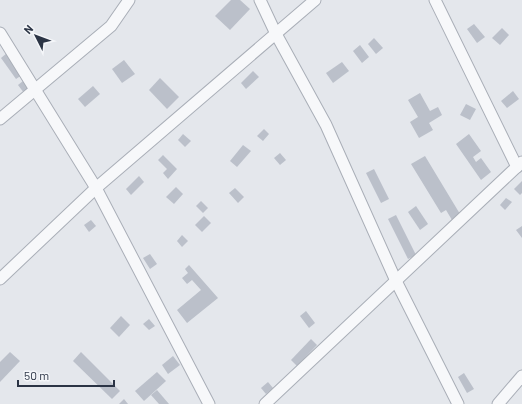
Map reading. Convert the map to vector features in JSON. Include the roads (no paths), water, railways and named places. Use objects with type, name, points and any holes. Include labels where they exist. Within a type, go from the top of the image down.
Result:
[{"type":"street","points":[[0,119],[111,26],[129,0]]},
{"type":"street","points":[[260,0],[276,34],[326,125],[396,281],[458,404]]},
{"type":"street","points":[[0,279],[96,188],[315,0]]},
{"type":"street","points":[[265,404],[520,164],[435,0]]},
{"type":"street","points":[[0,33],[96,188],[209,404]]},
{"type":"street","points":[[498,404],[522,376]]}]
